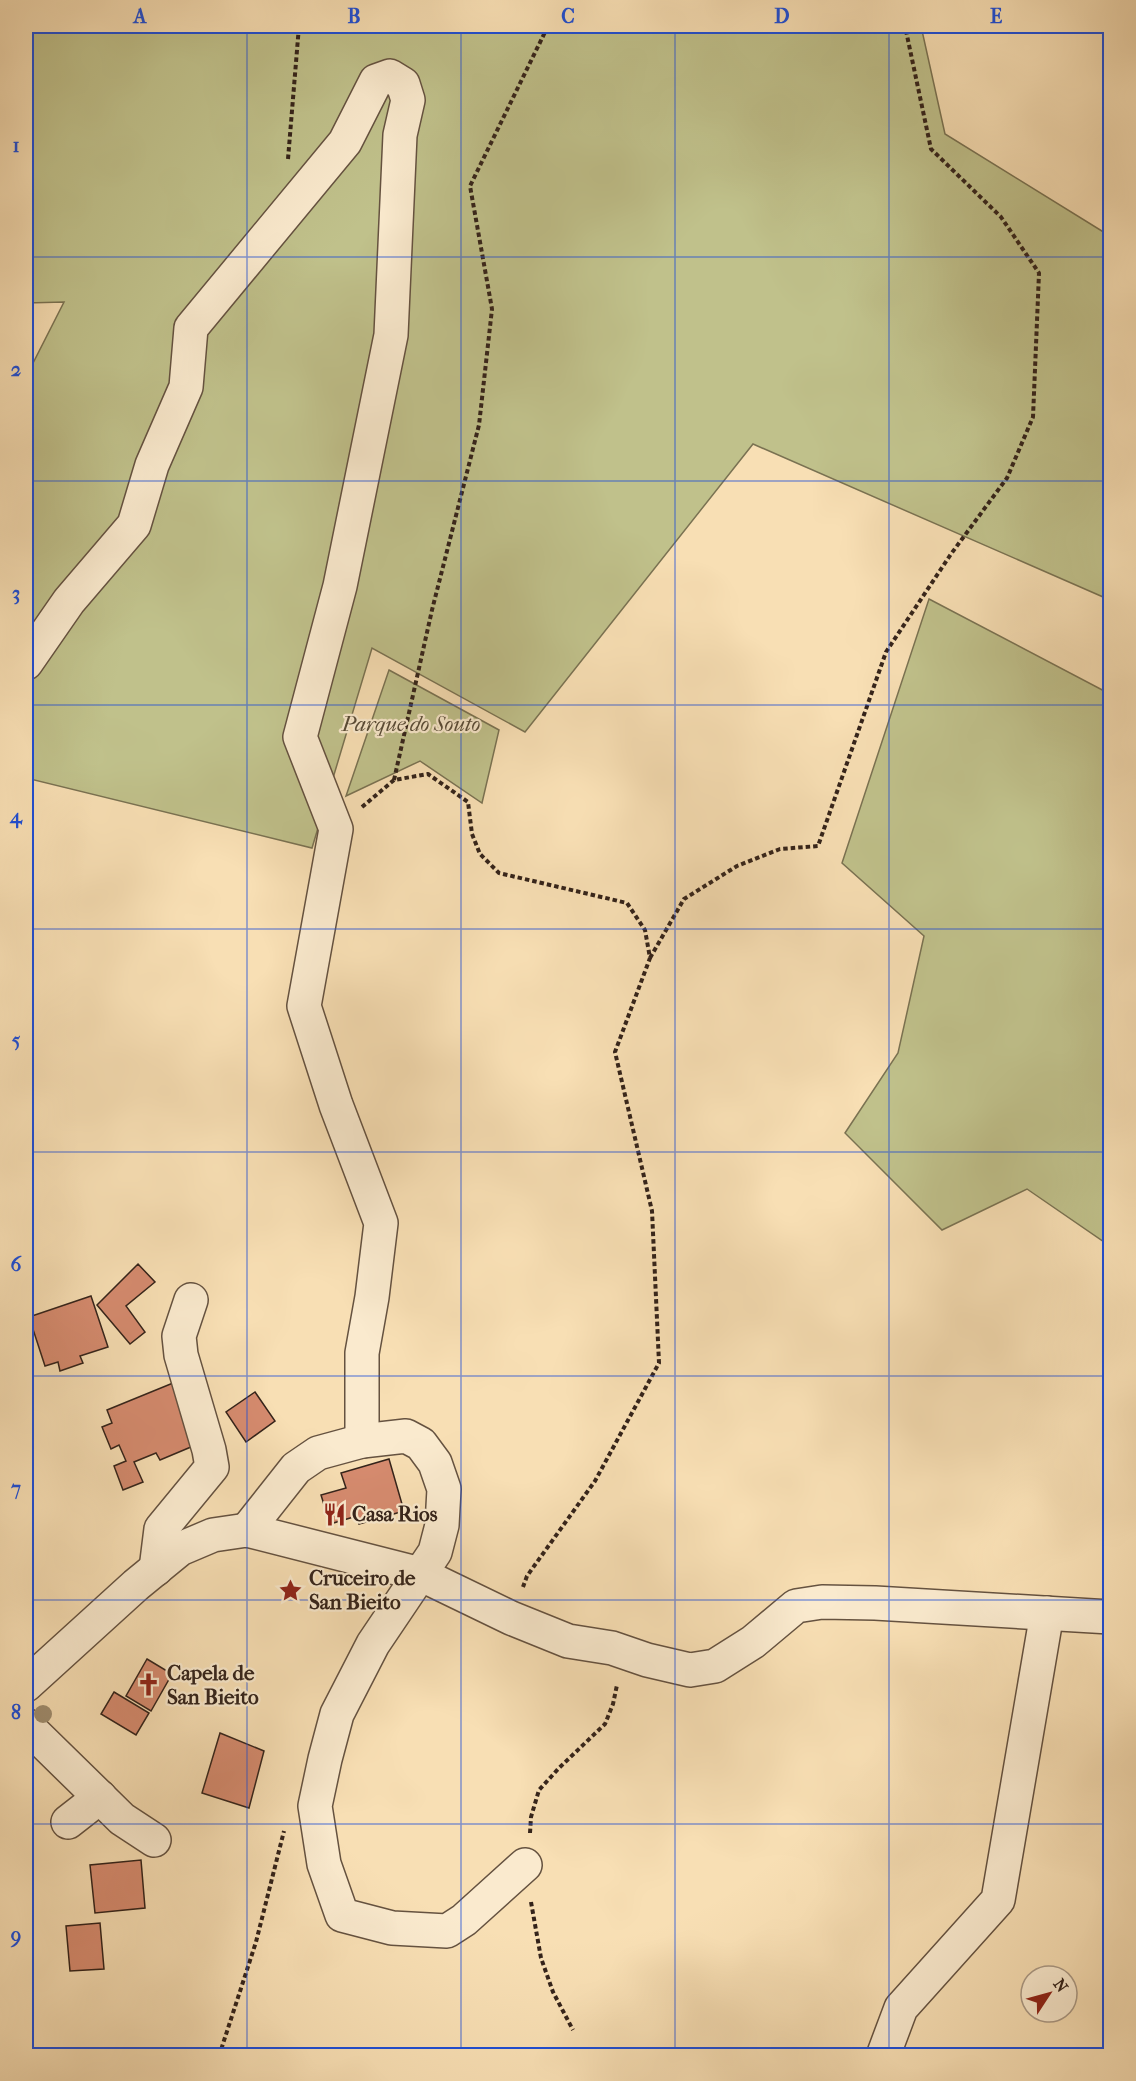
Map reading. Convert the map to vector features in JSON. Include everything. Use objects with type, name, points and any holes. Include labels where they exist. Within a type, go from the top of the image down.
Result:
[{"type":"street","points":[[26,663],[69,601],[134,525],[152,465],[186,387],[191,328],[345,142],[376,81],[390,76],[403,84],[408,100],[400,135],[391,335],[340,586],[300,737],[336,829],[304,1006],[336,1105],[381,1223],[362,1353],[381,1438]]},
{"type":"street","points":[[156,1569],[161,1529],[212,1467],[181,1355],[179,1336],[190,1300]]},
{"type":"street","points":[[247,1530],[296,1468],[318,1453],[381,1438],[421,1444],[435,1463],[444,1489],[442,1525],[435,1552],[414,1573],[373,1644],[337,1714],[315,1806],[324,1864],[342,1915],[392,1928],[447,1931],[464,1920],[525,1866]]},
{"type":"street","points":[[26,1685],[180,1549],[213,1535],[247,1530],[414,1573],[511,1618],[568,1641],[624,1652],[690,1670],[716,1666],[753,1642],[796,1606],[822,1602],[1110,1617]]},
{"type":"street","points":[[883,2055],[900,2008],[998,1900],[1047,1613]]},
{"type":"street","points":[[26,1725],[122,1819],[154,1840]]},
{"type":"street","points":[[68,1822],[100,1797]]},
{"type":"path","points":[[283,216],[299,26]]},
{"type":"path","points":[[394,780],[432,610],[479,425],[492,309],[470,186],[548,26]]},
{"type":"path","points":[[511,1618],[527,1576],[595,1481],[659,1363],[651,1211],[615,1052],[650,958],[684,899],[737,866],[780,849],[819,846],[886,652],[951,554],[1007,478],[1033,417],[1039,273],[1001,217],[931,149],[905,26]]},
{"type":"path","points":[[336,829],[394,780],[428,774],[468,802],[472,834],[480,854],[499,873],[627,903],[645,930],[650,958]]},
{"type":"path","points":[[573,2030],[553,1992],[541,1958],[525,1866],[531,1817],[539,1790],[605,1724],[613,1704],[624,1652]]},
{"type":"path","points":[[219,2055],[256,1942],[284,1829],[309,1802],[316,1799]]},
{"type":"green space","points":[[26,26],[921,26],[945,134],[1110,236],[1110,600],[753,444],[525,732],[372,648],[312,848],[26,778],[26,377],[64,302],[26,303]]},
{"type":"green space","points":[[929,599],[1110,694],[1110,1246],[1027,1189],[942,1230],[845,1133],[898,1053],[924,936],[842,863]]},
{"type":"green space","name":"Parque do Souto","points":[[389,670],[499,730],[482,803],[420,761],[346,796]]},
{"type":"building","points":[[138,1264],[155,1282],[126,1306],[145,1332],[130,1344],[97,1305]]},
{"type":"building","points":[[91,1296],[108,1347],[80,1356],[83,1363],[60,1371],[58,1362],[45,1366],[29,1317]]},
{"type":"building","points":[[173,1383],[198,1444],[160,1460],[156,1453],[134,1462],[143,1482],[123,1490],[114,1466],[126,1461],[119,1445],[111,1449],[102,1427],[112,1423],[107,1410]]},
{"type":"building","points":[[255,1392],[275,1421],[246,1442],[226,1412]]},
{"type":"building","points":[[389,1459],[404,1511],[359,1524],[357,1516],[330,1524],[321,1495],[346,1488],[341,1473]]},
{"type":"building","name":"Capela de San Bieito","points":[[147,1659],[172,1674],[151,1711],[126,1696]]},
{"type":"building","points":[[114,1692],[149,1713],[136,1735],[101,1714]]},
{"type":"building","points":[[220,1733],[264,1751],[249,1808],[202,1793]]},
{"type":"building","points":[[141,1860],[145,1908],[95,1913],[90,1865]]},
{"type":"building","points":[[100,1923],[104,1969],[70,1971],[66,1926]]},
{"type":"place","name":"Casa Rios","points":[[334,1514]]},
{"type":"place","name":"Cruceiro de San Bieito","points":[[291,1590]]},
{"type":"place","name":"Capela de San Bieito","points":[[149,1685]]}]
